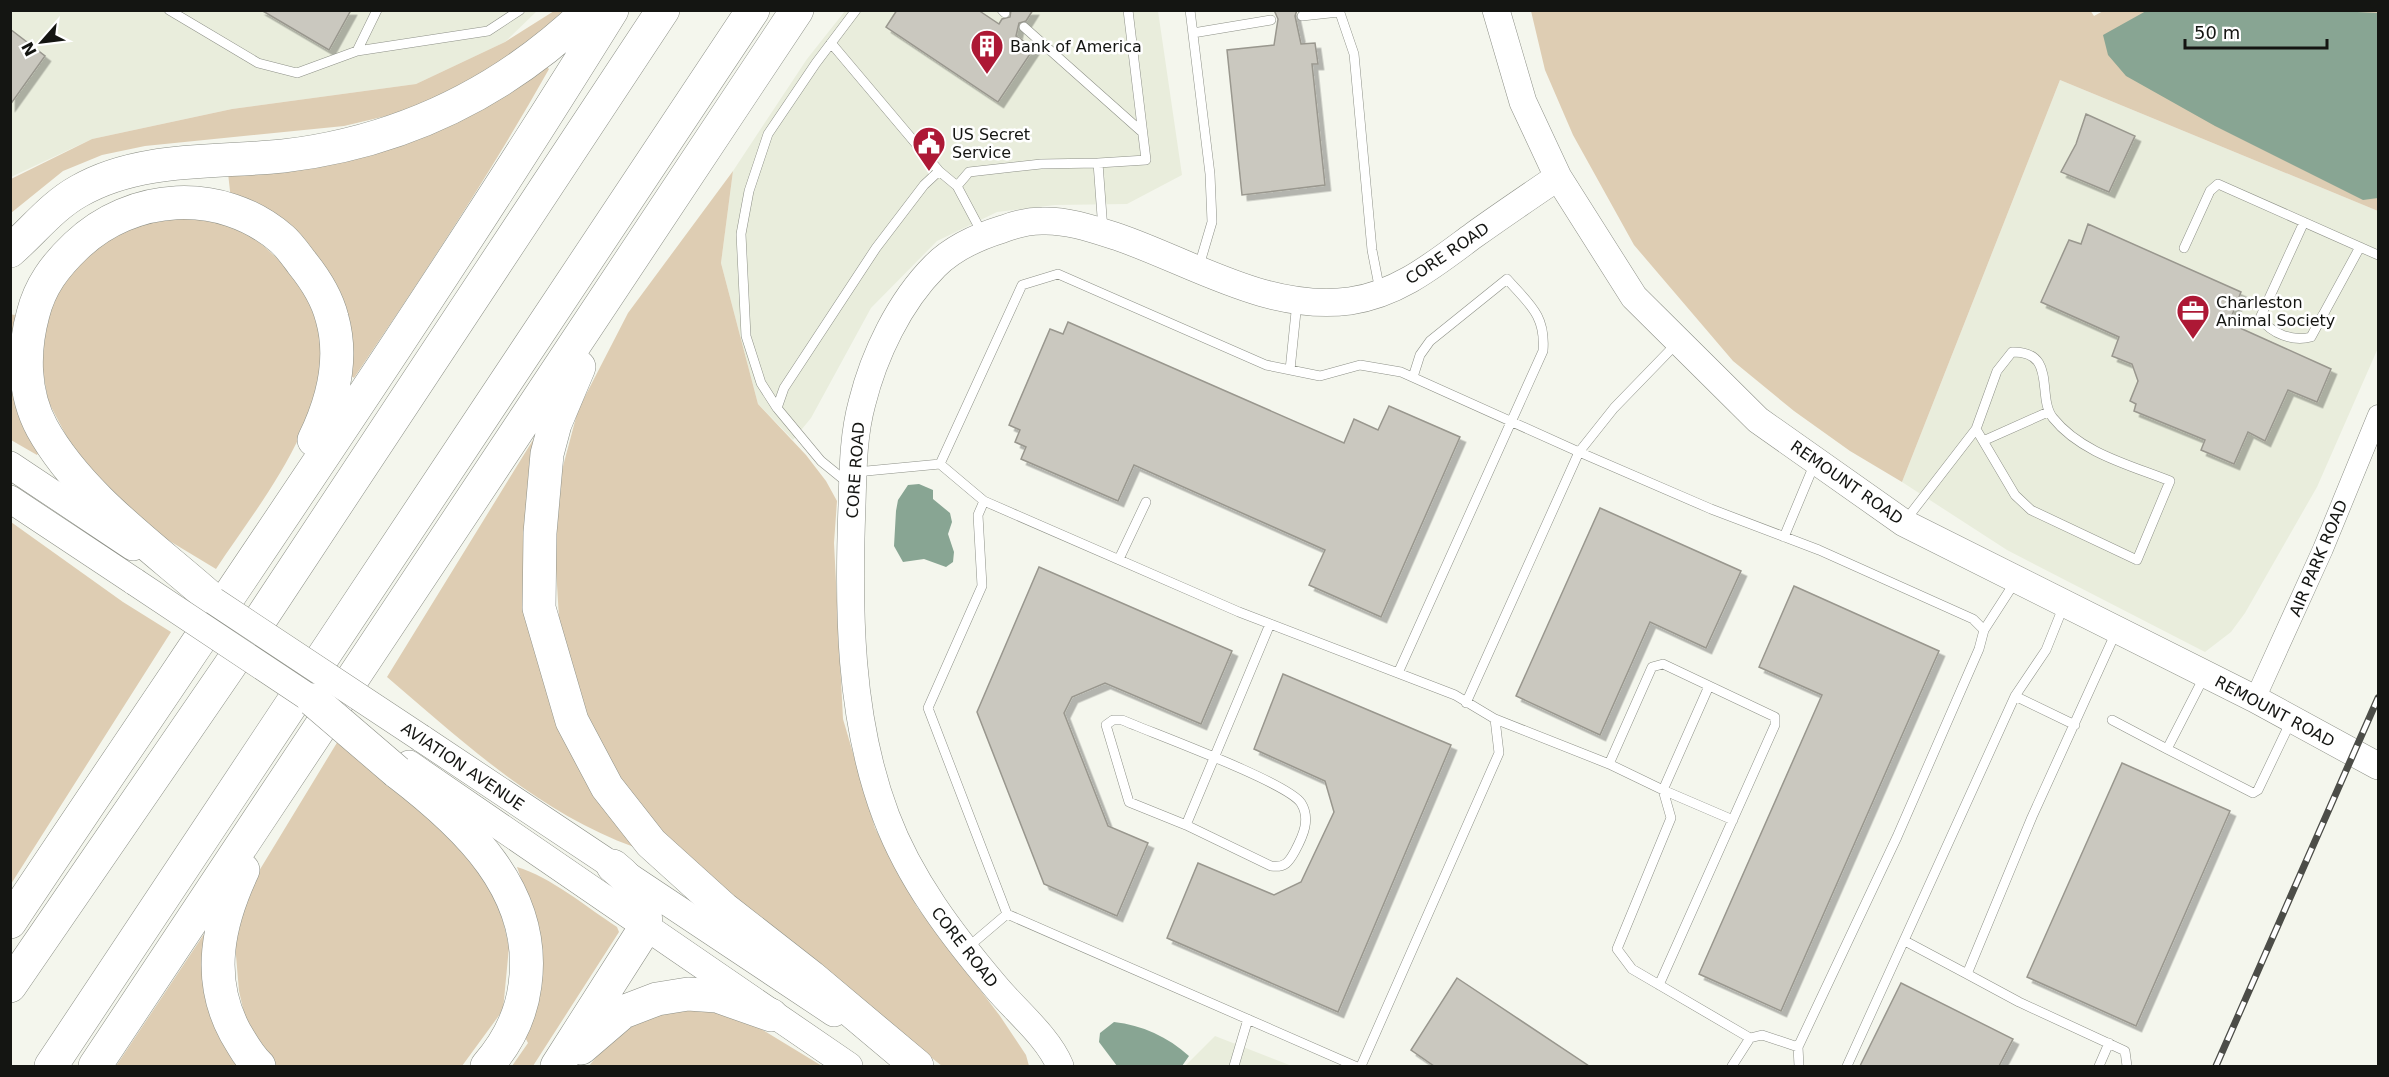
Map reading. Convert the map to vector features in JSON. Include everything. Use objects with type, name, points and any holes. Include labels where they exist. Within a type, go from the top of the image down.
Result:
[{"type":"highway","points":[[10,265],[20,243],[57,206],[79,191],[135,170],[185,162],[284,156],[316,151],[362,141],[432,118],[505,79],[534,58],[589,10]]},
{"type":"highway","points":[[10,922],[226,591],[546,116],[612,10]]},
{"type":"highway","points":[[10,986],[229,667],[663,10]]},
{"type":"highway","points":[[51,1066],[753,10]]},
{"type":"highway","points":[[95,1066],[797,10]]},
{"type":"highway","points":[[748,85],[805,10]]},
{"type":"highway","points":[[174,202],[205,204],[233,212],[282,239],[312,275],[333,319],[336,350],[333,396],[322,422],[226,591],[154,555],[91,492],[67,464],[35,413],[26,363],[29,329],[38,293],[60,261],[86,236],[113,217],[144,206],[174,202]]},
{"type":"highway","points":[[653,229],[618,288],[570,386],[547,454],[540,533],[539,608],[572,721],[607,787],[651,843],[724,909],[811,976],[916,1066]]},
{"type":"highway","points":[[313,700],[401,766],[481,848],[502,877],[521,916],[528,968],[521,1007],[505,1043],[487,1066]]},
{"type":"highway","points":[[259,1066],[240,1040],[223,1004],[217,960],[220,929],[230,898],[243,870],[315,736]]},
{"type":"highway","points":[[557,1066],[645,928],[647,915],[644,902],[627,878],[613,866]]},
{"type":"highway","points":[[562,1066],[623,1011],[657,999],[688,994],[717,996],[771,1015]]},
{"type":"street","name":"REMOUNT ROAD","points":[[1496,10],[1522,102],[1558,177],[1634,297],[1758,420],[1904,523],[2255,699],[2379,766]]},
{"type":"street","name":"CORE ROAD","points":[[1060,1066],[1046,1043],[965,949],[939,915],[907,861],[886,817],[864,737],[857,697],[851,630],[850,561],[853,479],[861,405],[874,364],[895,322],[937,264],[983,235],[1023,222],[1044,220],[1083,225],[1240,286],[1297,302],[1347,301],[1381,293],[1413,279],[1558,177]]},
{"type":"street","name":"AIR PARK ROAD","points":[[2255,699],[2323,549],[2379,415]]},
{"type":"street","points":[[10,465],[154,555]]},
{"type":"street","points":[[10,499],[313,700]]},
{"type":"street","name":"AVIATION AVENUE","points":[[226,591],[421,738],[916,1066]]},
{"type":"street","name":"AVIATION AVENUE","points":[[401,766],[849,1066]]},
{"type":"lane","points":[[169,10],[258,63],[297,73],[357,51],[488,31],[519,11]]},
{"type":"lane","points":[[357,51],[377,10]]},
{"type":"lane","points":[[856,10],[768,134],[749,191],[741,234],[746,336],[761,383],[777,408],[821,461],[853,479],[940,464],[984,501],[1270,624],[1455,695],[1495,719],[1609,764],[1733,820]]},
{"type":"lane","points":[[957,186],[969,172],[1041,164],[1146,160],[1128,10]]},
{"type":"lane","points":[[1190,10],[1210,174],[1212,222],[1198,268]]},
{"type":"lane","points":[[1302,16],[1339,11],[1354,54],[1372,250],[1381,293]]},
{"type":"lane","points":[[1193,33],[1271,20]]},
{"type":"lane","points":[[1024,27],[1142,132]]},
{"type":"lane","points":[[831,43],[939,171],[957,186],[983,235]]},
{"type":"lane","points":[[1098,163],[1103,232]]},
{"type":"lane","points":[[777,408],[784,388],[876,248],[924,185],[939,171]]},
{"type":"lane","points":[[2184,248],[2210,191],[2218,184],[2379,255]]},
{"type":"lane","points":[[2304,222],[2260,318],[2266,326],[2298,340],[2311,337],[2360,247]]},
{"type":"lane","points":[[940,464],[1022,285],[1058,274],[1266,365],[1320,376],[1360,365],[1401,372],[1579,452],[1973,619],[1984,630]]},
{"type":"lane","points":[[1398,673],[1543,351],[1544,334],[1538,314],[1507,279],[1430,341],[1420,355],[1413,377]]},
{"type":"lane","points":[[1290,370],[1297,302]]},
{"type":"lane","points":[[1467,703],[1579,452],[1614,408],[1679,341]]},
{"type":"lane","points":[[1904,523],[1976,429],[1997,371],[2012,352],[2024,352],[2040,363],[2046,385],[2048,412],[2076,441],[2170,481],[2137,560],[2031,510],[2015,495],[1976,429]]},
{"type":"lane","points":[[1983,441],[2048,412]]},
{"type":"lane","points":[[1784,537],[1816,461]]},
{"type":"lane","points":[[984,501],[978,516],[982,586],[928,708],[1007,914],[1355,1066]]},
{"type":"lane","points":[[1119,559],[1146,502]]},
{"type":"lane","points":[[1799,1066],[1798,1047],[1902,827],[1979,649],[1984,630],[2016,579]]},
{"type":"lane","points":[[1847,1066],[2015,696],[2046,650],[2065,604]]},
{"type":"lane","points":[[1186,825],[1270,624]]},
{"type":"lane","points":[[1967,974],[2019,847],[2117,630]]},
{"type":"lane","points":[[1609,764],[1652,667],[1663,664],[1775,717],[1775,725],[1659,985]]},
{"type":"lane","points":[[2167,749],[2205,674]]},
{"type":"lane","points":[[1709,686],[1663,790],[1671,818],[1617,949],[1632,969],[1750,1038]]},
{"type":"lane","points":[[2015,696],[2075,725]]},
{"type":"lane","points":[[1361,1066],[1499,753],[1495,719]]},
{"type":"lane","points":[[2112,720],[2253,793],[2258,790],[2292,719]]},
{"type":"lane","points":[[1113,720],[1122,720],[1214,757],[1291,794],[1301,804],[1306,821],[1302,838],[1288,863],[1279,867],[1271,866],[1186,825],[1129,802],[1106,725],[1113,720]]},
{"type":"lane","points":[[965,949],[1007,914]]},
{"type":"lane","points":[[1905,941],[2125,1051],[2127,1066]]},
{"type":"lane","points":[[1234,1066],[1248,1019]]},
{"type":"lane","points":[[1732,1066],[1750,1038],[1762,1035],[1798,1047]]},
{"type":"lane","points":[[2099,1066],[2109,1043]]},
{"type":"shaded area","points":[[2090,10],[2094,16],[2105,10],[2378,11],[2378,211],[2060,80],[1902,482],[1850,451],[1794,411],[1733,361],[1634,245],[1573,135],[1545,70],[1531,11]]},
{"type":"shaded area","points":[[11,11],[537,11],[505,42],[416,84],[232,109],[92,139],[11,177]]},
{"type":"shaded area","points":[[554,11],[563,11],[498,65],[420,108],[344,126],[145,146],[102,155],[63,171],[11,213],[11,179],[92,139],[232,109],[416,84],[505,42]]},
{"type":"shaded area","points":[[845,11],[1158,11],[1182,175],[1127,204],[1055,205],[997,212],[937,241],[871,308],[811,418],[793,440],[758,404],[721,263],[733,171],[807,59]]},
{"type":"shaded area","points":[[2146,11],[2378,13],[2378,198],[2363,200],[2215,126],[2126,76],[2108,55],[2103,35]]},
{"type":"shaded area","points":[[546,66],[549,69],[479,187],[354,378],[348,374],[346,321],[231,200],[228,173]]},
{"type":"shaded area","points":[[2060,80],[2378,211],[2378,348],[2317,487],[2245,613],[2231,632],[2205,652],[2007,550],[1902,482]]},
{"type":"shaded area","points":[[733,171],[721,263],[758,404],[806,455],[826,481],[837,501],[834,543],[843,719],[875,828],[917,907],[1000,1016],[1026,1055],[1029,1066],[942,1066],[681,856],[627,791],[585,710],[560,635],[555,551],[562,470],[578,410],[628,313]]},
{"type":"shaded area","points":[[183,218],[214,221],[233,226],[252,237],[278,259],[292,275],[313,312],[321,350],[316,389],[304,428],[262,502],[216,569],[163,537],[110,491],[70,443],[48,401],[40,354],[49,307],[66,275],[97,245],[136,225]]},
{"type":"shaded area","points":[[10,314],[19,316],[39,451],[37,455],[11,440]]},
{"type":"shaded area","points":[[549,414],[527,558],[634,847],[566,815],[534,795],[473,750],[387,677]]},
{"type":"shaded area","points":[[919,484],[933,490],[933,499],[950,513],[952,522],[948,534],[954,552],[953,562],[946,567],[924,559],[903,562],[894,546],[898,500],[908,485]]},
{"type":"shaded area","points":[[11,522],[123,602],[171,632],[11,884]]},
{"type":"shaded area","points":[[338,741],[447,833],[483,876],[499,904],[509,947],[503,1010],[462,1066],[275,1066],[257,1049],[245,1017],[239,991],[234,932],[248,889]]},
{"type":"shaded area","points":[[517,867],[529,871],[568,893],[617,927],[619,932],[533,1066],[512,1066],[528,1043],[525,1037],[525,890]]},
{"type":"shaded area","points":[[208,928],[241,1066],[116,1066]]},
{"type":"shaded area","points":[[695,1007],[740,1016],[822,1066],[589,1066],[612,1040],[635,1024]]},
{"type":"shaded area","points":[[1114,1022],[1154,1033],[1189,1056],[1182,1066],[1117,1066],[1099,1042],[1100,1033]]},
{"type":"shaded area","points":[[1215,1036],[1292,1066],[1185,1066]]},
{"type":"building","points":[[261,10],[351,10],[329,50]]},
{"type":"building","name":"Bank of America","points":[[897,10],[978,10],[999,24],[1002,19],[1010,17],[1011,10],[1033,10],[1026,21],[1019,23],[1016,36],[1034,48],[998,102],[886,27]]},
{"type":"building","points":[[1274,10],[1297,10],[1295,16],[1301,44],[1315,43],[1318,64],[1312,64],[1325,185],[1242,195],[1227,50],[1274,45],[1278,19]]},
{"type":"building","points":[[10,29],[45,56],[10,105]]},
{"type":"building","points":[[2086,114],[2135,136],[2109,192],[2061,172],[2076,144]]},
{"type":"building","name":"Charleston Animal Society","points":[[2088,224],[2241,292],[2229,323],[2331,369],[2317,402],[2288,390],[2265,441],[2248,432],[2234,464],[2201,450],[2205,440],[2134,411],[2136,404],[2130,401],[2138,381],[2132,364],[2112,356],[2119,337],[2041,302],[2069,240],[2081,244]]},
{"type":"building","points":[[1068,322],[1344,443],[1354,419],[1378,430],[1389,406],[1460,437],[1381,617],[1309,585],[1325,550],[1134,465],[1118,501],[1021,459],[1026,447],[1015,442],[1020,430],[1009,425],[1050,329],[1063,334]]},
{"type":"building","points":[[1600,508],[1741,571],[1706,648],[1650,622],[1600,735],[1516,696]]},
{"type":"building","points":[[1039,567],[1232,651],[1201,724],[1105,683],[1072,697],[1064,713],[1108,826],[1148,843],[1117,916],[1044,884],[977,712]]},
{"type":"building","points":[[1794,586],[1939,651],[1781,1011],[1699,974],[1822,695],[1759,667]]},
{"type":"building","points":[[1283,674],[1451,745],[1338,1012],[1167,938],[1198,863],[1274,895],[1301,882],[1334,812],[1325,781],[1254,749]]},
{"type":"building","points":[[2122,763],[2230,811],[2136,1026],[2027,977]]},
{"type":"building","points":[[1457,978],[1589,1066],[1434,1066],[1411,1050]]},
{"type":"building","points":[[1901,983],[2013,1039],[1999,1066],[1860,1066]]},
{"type":"railway","points":[[2216,1066],[2378,698]]},
{"type":"place","name":"Bank of America","points":[[987,75]]},
{"type":"place","name":"US Secret Service","points":[[929,172]]},
{"type":"place","name":"Charleston Animal Society","points":[[2193,340]]}]
